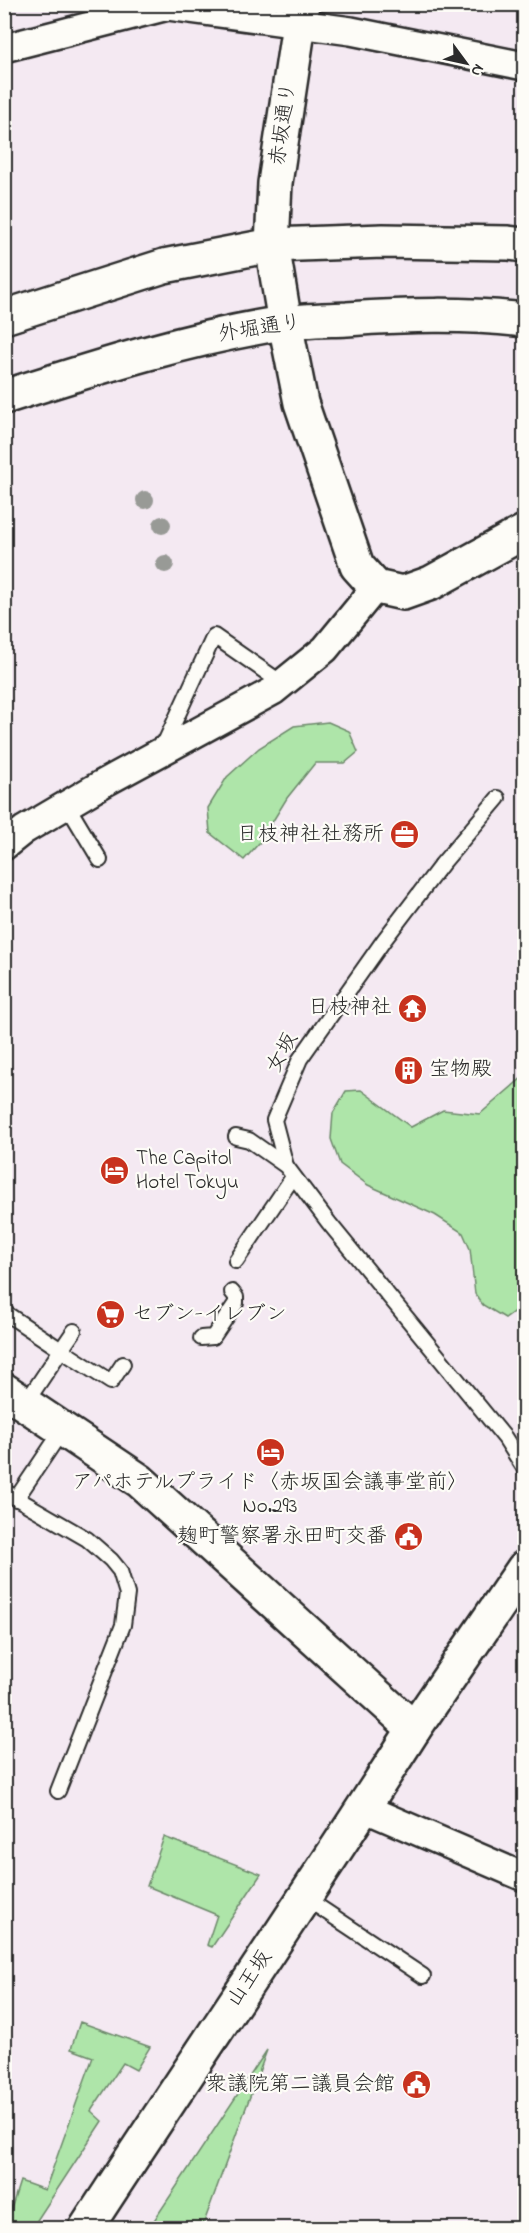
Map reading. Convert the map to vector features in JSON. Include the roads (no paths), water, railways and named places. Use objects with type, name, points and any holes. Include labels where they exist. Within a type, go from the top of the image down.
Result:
[{"type":"main road","name":"赤坂通り","points":[[301,14],[275,183],[272,245],[302,403],[357,566],[376,587]]},
{"type":"main road","points":[[4,317],[164,266],[272,245],[383,241],[525,245]]},
{"type":"main road","name":"外堀通り","points":[[4,397],[205,338],[285,323],[386,316],[483,315],[525,320]]},
{"type":"main road","points":[[376,587],[403,593],[431,583],[525,532]]},
{"type":"main road","points":[[15,1397],[141,1481],[414,1729]]},
{"type":"main road","name":"山王坂","points":[[86,2229],[414,1729],[525,1568]]},
{"type":"street","points":[[4,48],[168,6],[301,14],[351,31],[525,66]]},
{"type":"street","points":[[4,846],[24,830],[67,805],[273,691],[325,650],[376,587]]},
{"type":"street","points":[[364,1808],[525,1877]]},
{"type":"lane","points":[[160,753],[214,636],[283,684]]},
{"type":"lane","name":"女坂","points":[[289,1172],[274,1120],[300,1059],[384,940],[442,864],[498,798]]},
{"type":"lane","points":[[67,805],[100,860]]},
{"type":"lane","points":[[236,1137],[249,1140],[289,1172],[505,1438],[525,1468]]},
{"type":"lane","points":[[236,1262],[289,1172]]},
{"type":"lane","points":[[201,1338],[213,1337],[236,1303],[236,1297],[232,1292]]},
{"type":"lane","points":[[4,1312],[111,1382],[123,1364]]},
{"type":"lane","points":[[15,1397],[61,1350],[74,1331]]},
{"type":"lane","points":[[58,1791],[123,1625],[127,1594],[120,1571],[87,1539],[10,1495],[63,1429]]},
{"type":"lane","points":[[304,1897],[423,1976]]},
{"type":"place","name":"日枝神社社務所","points":[[405,835]]},
{"type":"place","name":"日枝神社","points":[[413,1008]]},
{"type":"place","name":"宝物殿","points":[[408,1070]]},
{"type":"place","name":"The Capitol Hotel Tokyu","points":[[115,1171]]},
{"type":"place","name":"セブン-イレブン","points":[[111,1315]]},
{"type":"place","name":"アパホテルプライド〈赤坂国会議事堂前〉 No.293","points":[[270,1452]]},
{"type":"place","name":"麹町警察署永田町交番","points":[[408,1537]]},
{"type":"place","name":"衆議院第二議員会館","points":[[416,2085]]}]
